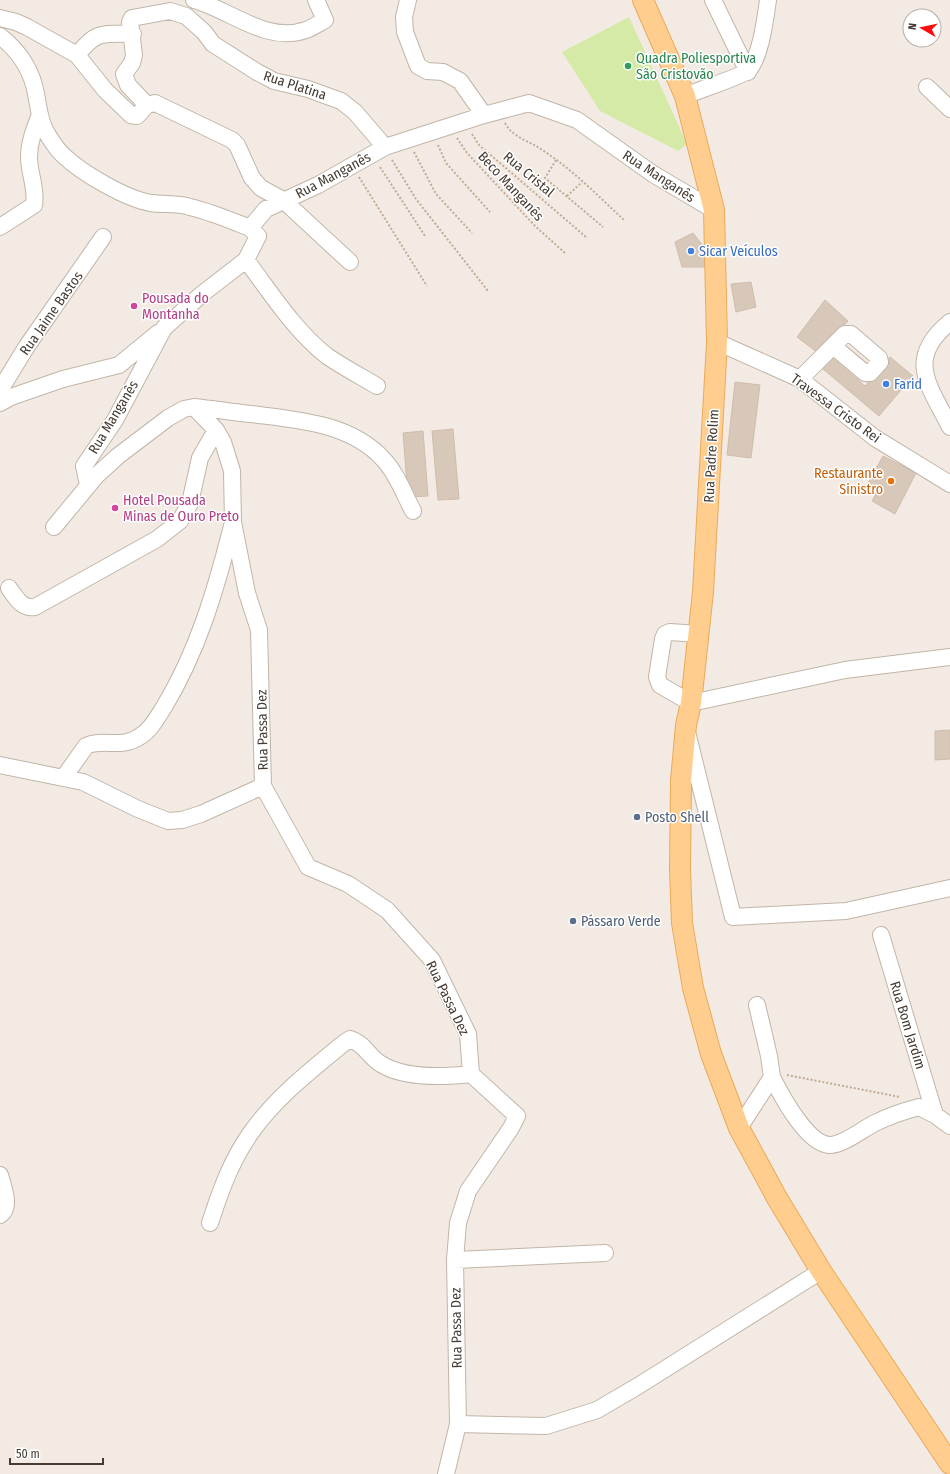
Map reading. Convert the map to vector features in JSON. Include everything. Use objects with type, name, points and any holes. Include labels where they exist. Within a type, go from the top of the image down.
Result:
[{"type":"main road","name":"Rua Padre Rolim","points":[[643,0],[685,96],[714,210],[717,342],[704,592],[686,725],[681,781],[680,868],[682,923],[693,988],[711,1054],[739,1128],[777,1198],[821,1270],[950,1464]]},
{"type":"street","points":[[197,0],[252,27],[296,32],[306,30],[325,20],[316,0]]},
{"type":"street","points":[[408,0],[404,17],[405,32],[418,66],[426,71],[444,72],[456,78],[471,95],[492,113]]},
{"type":"street","points":[[713,0],[748,72]]},
{"type":"street","points":[[685,96],[748,72],[755,58],[764,25],[768,0]]},
{"type":"street","name":"Rua Platina","points":[[133,34],[130,22],[135,17],[170,11],[186,16],[204,32],[213,44],[257,72],[274,81],[308,89],[341,101],[355,112],[378,151]]},
{"type":"street","points":[[0,18],[16,22],[27,27],[77,55],[106,90],[131,115],[137,116],[147,105],[156,103],[232,140],[237,145],[252,178],[261,188],[283,200],[350,262]]},
{"type":"street","points":[[77,55],[94,36],[133,34],[134,55],[132,63],[124,74],[125,80],[147,105]]},
{"type":"street","points":[[0,36],[21,57],[28,69],[34,82],[39,117],[50,138],[66,158],[75,166],[125,195],[151,203],[180,204],[250,228]]},
{"type":"street","points":[[927,87],[950,109]]},
{"type":"street","name":"Rua Manganês","points":[[88,485],[84,466],[115,420],[164,328],[202,294],[246,260],[258,236],[250,228],[266,208],[318,185],[352,164],[378,151],[407,139],[457,123],[529,103],[577,120],[653,174],[714,210]]},
{"type":"street","points":[[0,227],[34,205],[36,190],[29,157],[32,138],[39,117]]},
{"type":"street","name":"Rua Jaime Bastos","points":[[0,390],[27,346],[103,237]]},
{"type":"street","points":[[246,260],[298,328],[314,345],[341,365],[377,386]]},
{"type":"street","points":[[950,322],[936,333],[926,349],[924,376],[950,427]]},
{"type":"street","points":[[0,403],[11,397],[50,383],[119,365],[164,328]]},
{"type":"street","name":"Travessa Cristo Rei","points":[[717,342],[800,379],[875,438],[950,484]]},
{"type":"street","points":[[800,379],[833,346]]},
{"type":"street","points":[[54,527],[88,485],[118,456],[168,418],[184,409],[194,406],[298,421],[345,432],[385,461],[394,474],[413,510]]},
{"type":"street","name":"Rua Passa Dez","points":[[194,406],[216,430],[223,442],[232,471],[233,522],[247,593],[259,630],[263,786],[308,867],[348,884],[387,910],[432,960],[468,1034],[471,1074],[517,1116],[511,1128],[468,1191],[458,1222],[455,1260],[458,1424],[446,1474]]},
{"type":"street","points":[[9,588],[21,604],[30,608],[35,607],[114,564],[157,539],[172,528],[186,513],[200,458],[216,430]]},
{"type":"street","points":[[64,777],[86,746],[92,743],[129,742],[141,736],[155,721],[171,695],[194,650],[217,586],[233,522]]},
{"type":"street","points":[[698,634],[670,632],[666,634],[663,639],[657,677],[660,685],[690,703],[845,670],[950,657]]},
{"type":"street","points":[[686,725],[733,917],[846,911],[950,888]]},
{"type":"street","points":[[0,764],[83,782],[138,809],[168,821],[182,820],[201,814],[263,786]]},
{"type":"street","name":"Rua Bom Jardim","points":[[881,935],[935,1115]]},
{"type":"street","points":[[757,1005],[772,1075],[792,1114],[814,1136],[829,1145],[836,1144],[875,1123],[919,1107],[935,1115],[950,1126]]},
{"type":"street","points":[[210,1223],[229,1170],[249,1134],[272,1106],[291,1087],[344,1043],[350,1040],[358,1042],[379,1063],[401,1072],[442,1077],[471,1074]]},
{"type":"street","points":[[739,1128],[772,1075]]},
{"type":"street","points":[[0,1175],[6,1205],[5,1210],[0,1215]]},
{"type":"street","points":[[455,1260],[605,1253]]},
{"type":"street","points":[[458,1424],[546,1426],[596,1410],[638,1386],[821,1270]]},
{"type":"path","points":[[492,113],[509,131],[556,160],[624,220]]},
{"type":"path","name":"Rua Cristal","points":[[457,123],[479,145],[586,237]]},
{"type":"path","name":"Beco Manganês","points":[[457,123],[467,153],[535,226],[565,253]]},
{"type":"path","points":[[432,131],[446,163],[490,212]]},
{"type":"path","points":[[407,139],[436,194],[472,233]]},
{"type":"path","points":[[378,151],[425,236]]},
{"type":"path","points":[[378,151],[488,291]]},
{"type":"path","points":[[556,160],[545,178],[603,227]]},
{"type":"path","points":[[352,164],[427,286]]},
{"type":"path","points":[[567,196],[582,182]]},
{"type":"path","points":[[772,1075],[890,1094],[905,1099],[919,1107]]},
{"type":"green space","points":[[629,17],[687,144],[678,151],[600,111],[562,52]]},
{"type":"building","name":"Sicar Veículos","points":[[693,233],[704,247],[705,267],[682,267],[675,242]]},
{"type":"building","points":[[751,282],[756,307],[736,312],[731,284]]},
{"type":"building","points":[[825,300],[848,321],[818,353],[797,337]]},
{"type":"building","name":"Farid","points":[[826,353],[865,386],[890,357],[913,376],[879,416],[817,364]]},
{"type":"building","points":[[735,382],[760,385],[751,458],[727,455]]},
{"type":"building","points":[[453,429],[459,499],[438,500],[432,431]]},
{"type":"building","points":[[423,431],[428,496],[408,497],[403,433]]},
{"type":"building","name":"Restaurante Sinistro","points":[[883,456],[916,473],[895,514],[872,501],[876,494],[865,489]]},
{"type":"building","points":[[950,730],[950,759],[935,760],[935,731]]},
{"type":"place","name":"Quadra Poliesportiva São Cristovão","points":[[628,66]]},
{"type":"place","name":"Sicar Veículos","points":[[691,251]]},
{"type":"place","name":"Pousada do Montanha","points":[[134,306]]},
{"type":"place","name":"Farid","points":[[886,384]]},
{"type":"place","name":"Restaurante Sinistro","points":[[891,481]]},
{"type":"place","name":"Hotel Pousada Minas de Ouro Preto","points":[[115,508]]},
{"type":"place","name":"Posto Shell","points":[[637,817]]},
{"type":"place","name":"Pássaro Verde","points":[[573,921]]}]
